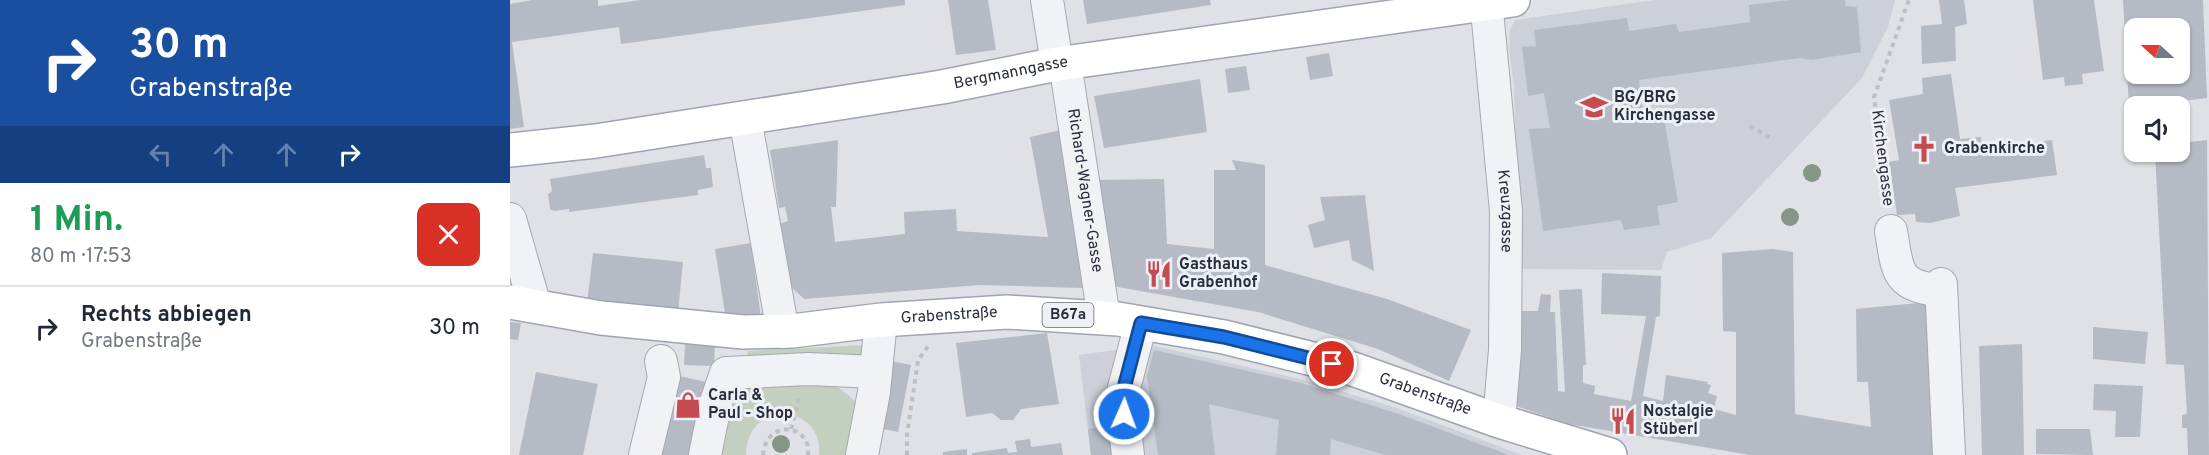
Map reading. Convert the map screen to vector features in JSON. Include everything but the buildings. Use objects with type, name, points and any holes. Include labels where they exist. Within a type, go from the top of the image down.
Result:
[{"type":"main road","name":"Bergmanngasse","points":[[510,150],[596,141],[982,81],[1061,64],[1495,1]]},
{"type":"main road","name":"Grabenstraße","points":[[522,304],[611,319],[743,332],[783,332],[881,320],[1007,312],[1104,318],[1141,323],[1224,337],[1353,369],[1600,454]]},
{"type":"street","name":"Richard-Wagner-Gasse","points":[[1047,0],[1084,182],[1104,318]]},
{"type":"street","name":"Kreuzgasse","points":[[1495,1],[1506,211],[1505,350],[1499,421]]},
{"type":"street","points":[[745,118],[783,332]]},
{"type":"street","points":[[510,219],[522,304]]},
{"type":"street","points":[[1891,231],[1898,273],[1916,288],[1941,287],[1949,455]]},
{"type":"street","name":"Grabenstraße","points":[[862,455],[876,372],[881,320]]},
{"type":"street","points":[[1128,455],[1122,401],[1141,323]]},
{"type":"street","points":[[645,455],[664,377],[662,361]]},
{"type":"street","points":[[705,455],[715,405],[726,373],[807,369],[876,372]]},
{"type":"path","name":"Kirchengasse","points":[[1891,231],[1874,97],[1909,0]]},
{"type":"path","points":[[1750,126],[1772,139]]},
{"type":"path","points":[[907,455],[907,435],[918,360],[933,339]]},
{"type":"path","points":[[763,455],[765,443],[771,435],[780,430],[791,429],[803,436],[809,448],[808,455]]},
{"type":"shaded area","points":[[1654,0],[1895,0],[1888,27],[1862,78],[1711,238],[1667,252],[1661,270],[1520,269],[1510,30],[1515,20]]},
{"type":"shaded area","points":[[1151,345],[1304,380],[1397,408],[1522,455],[1091,455],[1079,355]]},
{"type":"green space","points":[[866,345],[869,356],[745,361],[748,351]]},
{"type":"green space","points":[[741,375],[834,384],[853,399],[860,410],[850,455],[819,455],[817,438],[810,425],[798,417],[785,414],[771,416],[759,423],[750,436],[746,455],[718,455],[722,427],[733,405]]},
{"type":"place","name":"BG/BRG Kirchengasse","points":[[1594,107]]},
{"type":"place","name":"Grabenkirche","points":[[1924,149]]},
{"type":"place","name":"Gasthaus Grabenhof","points":[[1159,274]]},
{"type":"place","name":"Carla & Paul - Shop","points":[[688,405]]},
{"type":"place","name":"Nostalgie Stüberl","points":[[1623,421]]},
{"type":"route","points":[[1124,414],[1122,401],[1124,388],[1141,323],[1224,337],[1332,364]]}]
